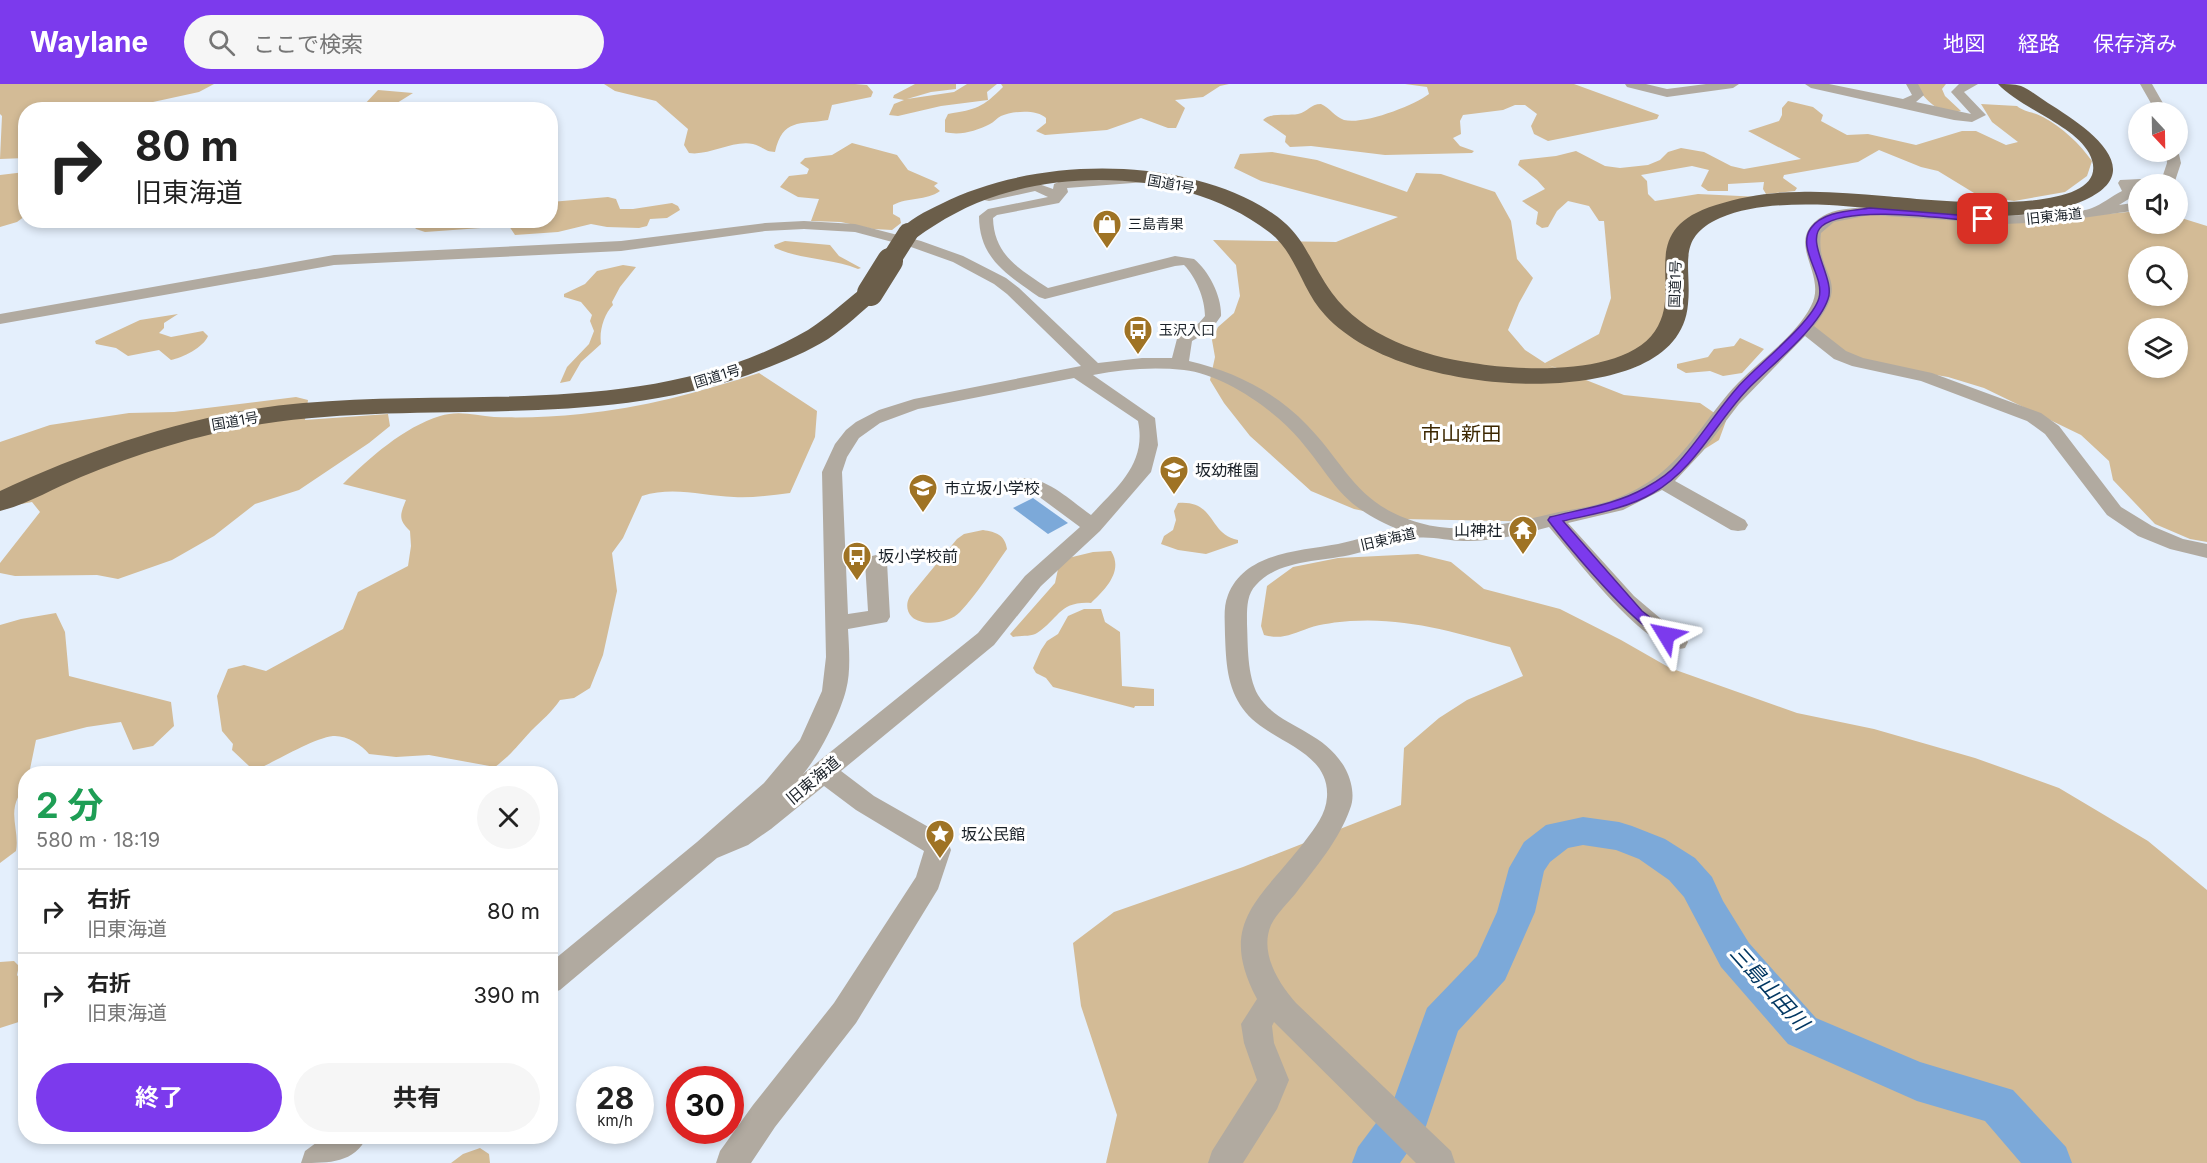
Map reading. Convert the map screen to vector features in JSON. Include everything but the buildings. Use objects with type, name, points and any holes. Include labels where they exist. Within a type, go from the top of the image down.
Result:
[{"type":"highway","points":[[2007,84],[2089,140],[2103,163],[2123,181]]},
{"type":"highway","name":"国道1号","points":[[0,502],[53,476],[117,452],[204,427],[299,411],[408,405],[547,404],[609,399],[660,392],[711,379],[756,363],[818,333],[870,293],[908,233],[930,218],[953,205],[993,190],[1030,181],[1086,176],[1141,179],[1198,188],[1262,215],[1284,233],[1300,253],[1322,296],[1338,314],[1368,336],[1431,363],[1473,371],[1557,376],[1616,366],[1632,360],[1664,339],[1676,309],[1675,257],[1679,244],[1693,225],[1719,211],[1799,198],[2016,210],[2059,203],[2081,195],[2096,185],[2123,181]]},
{"type":"street","points":[[1631,84],[1666,93],[1733,84]]},
{"type":"street","points":[[1811,84],[1954,116],[1978,116],[1980,115],[1978,111],[1958,96],[1957,92],[1962,87],[1972,84]]},
{"type":"street","points":[[1904,103],[1918,95],[1912,84]]},
{"type":"street","points":[[2146,84],[2156,102]]},
{"type":"street","points":[[1141,179],[1063,184],[1059,187],[1061,192],[1054,200],[993,212],[986,216],[985,228],[997,258],[1046,294],[1175,261],[1189,262],[1195,267],[1211,298],[1214,313],[1209,323],[1184,339],[1180,365]]},
{"type":"street","points":[[2092,211],[2120,198],[2129,191],[2123,181]]},
{"type":"street","points":[[930,218],[978,200],[1016,190],[1036,187],[1056,195]]},
{"type":"street","points":[[2120,198],[2128,203]]},
{"type":"street","name":"旧東海道","points":[[1432,1156],[1276,1001],[1269,993],[1259,973],[1254,952],[1256,926],[1326,831],[1337,811],[1340,793],[1329,763],[1303,739],[1260,713],[1245,693],[1240,679],[1236,614],[1239,595],[1246,581],[1255,573],[1287,560],[1348,549],[1417,530],[1467,535],[1496,532],[1616,506],[1651,490],[1681,468],[1742,390],[1804,327],[1824,298],[1824,284],[1812,245],[1814,231],[1829,218],[1870,211],[1963,219],[2033,219],[2128,207]]},
{"type":"street","name":"旧東海道","points":[[0,319],[334,260],[621,246],[765,227],[816,225],[855,228],[916,244],[958,259],[1000,281],[1020,297],[1085,371],[1146,418],[1151,430],[1145,466],[1141,472],[1093,526],[1033,581],[986,639],[762,822],[739,837],[707,850],[558,974]]},
{"type":"street","points":[[1804,327],[1840,355],[1858,362],[1926,377],[2034,417],[2052,430],[2114,511],[2145,531],[2177,544],[2207,551]]},
{"type":"street","points":[[707,850],[773,790],[811,744],[834,691],[838,657],[832,472],[837,455],[848,438],[886,413],[914,404],[1085,371],[1139,364],[1180,365],[1203,369],[1263,398],[1304,431],[1352,494],[1371,509],[1417,530]]},
{"type":"street","points":[[1662,482],[1738,525]]},
{"type":"street","points":[[1022,483],[1041,489],[1093,526]]},
{"type":"street","points":[[1554,520],[1637,614],[1677,642]]},
{"type":"street","points":[[837,624],[879,617],[876,562]]},
{"type":"street","points":[[732,1163],[764,1116],[845,1013],[928,881],[938,850],[937,845],[865,803],[824,772]]},
{"type":"street","points":[[1224,1163],[1266,1098],[1273,1080],[1256,1024],[1264,1012],[1276,1001]]},
{"type":"street","points":[[317,1163],[342,1144]]},
{"type":"shaded area","points":[[0,84],[214,84],[199,92],[153,102],[18,102],[18,158],[0,159],[2,116],[0,114]]},
{"type":"shaded area","points":[[604,84],[855,84],[867,85],[873,92],[871,97],[832,105],[828,120],[801,123],[788,128],[778,141],[775,152],[745,143],[705,152],[689,153],[684,145],[688,129],[656,101],[615,91]]},
{"type":"shaded area","points":[[915,84],[956,84],[956,89],[931,92],[907,99],[954,92],[967,84],[997,84],[987,92],[988,100],[941,106],[898,116],[889,115],[894,104],[904,100],[893,98],[894,95]]},
{"type":"shaded area","points":[[1001,84],[1229,84],[1220,86],[1203,97],[1175,100],[1185,108],[1176,128],[1168,128],[1141,118],[1107,130],[1045,135],[1036,131],[1046,123],[1046,118],[1037,113],[1018,112],[1006,114],[985,127],[968,132],[945,132],[945,120],[948,114],[973,109],[984,103],[1003,87]]},
{"type":"shaded area","points":[[1405,84],[1574,84],[1659,115],[1657,119],[1548,141],[1534,134],[1531,126],[1537,114],[1525,105],[1515,105],[1503,110],[1463,115],[1460,121],[1461,134],[1453,138],[1460,146],[1474,151],[1472,153],[1385,155],[1311,146],[1290,147],[1285,142],[1286,136],[1263,120],[1275,115],[1298,114],[1314,105],[1321,104],[1344,120],[1363,120],[1400,109],[1429,94],[1427,87]]},
{"type":"shaded area","points":[[1915,84],[1946,84],[1942,89],[1945,96],[1961,111],[1947,112],[1934,106]]},
{"type":"shaded area","points":[[378,90],[413,93],[399,102],[367,102]]},
{"type":"shaded area","points":[[1788,101],[1813,107],[1823,115],[1821,121],[1847,135],[1868,134],[1916,145],[1962,131],[1976,131],[2006,145],[2018,142],[1992,122],[1981,104],[2017,106],[2043,117],[2064,131],[2092,161],[2087,176],[2065,192],[2014,201],[1979,196],[1938,171],[1921,167],[1879,150],[1858,162],[1784,175],[1783,178],[1797,188],[1795,191],[1766,194],[1763,189],[1764,182],[1728,184],[1728,191],[1708,191],[1701,186],[1709,170],[1692,166],[1641,175],[1647,181],[1648,194],[1655,201],[1698,194],[1761,197],[1696,219],[1671,326],[1636,358],[1574,374],[1548,365],[1624,395],[1700,403],[1726,421],[1719,440],[1636,492],[1596,509],[1545,522],[1402,519],[1354,509],[1311,491],[1250,436],[1224,403],[1210,380],[1215,357],[1212,340],[1218,327],[1234,313],[1240,296],[1236,265],[1213,240],[1336,242],[1398,217],[1261,181],[1234,168],[1240,154],[1272,152],[1317,160],[1407,192],[1416,173],[1441,174],[1495,192],[1511,221],[1517,259],[1533,278],[1508,330],[1525,350],[1545,363],[1599,334],[1611,298],[1604,221],[1599,221],[1589,206],[1568,201],[1557,211],[1548,227],[1542,228],[1536,224],[1538,212],[1522,201],[1545,189],[1518,165],[1520,160],[1576,151],[1605,166],[1620,168],[1648,165],[1660,160],[1668,152],[1681,148],[1704,152],[1731,166],[1744,169],[1801,159],[1748,131],[1779,121],[1782,108]]},
{"type":"shaded area","points":[[852,143],[897,155],[908,170],[938,183],[934,186],[940,191],[893,205],[893,214],[900,218],[901,223],[892,230],[873,229],[841,222],[811,221],[819,199],[798,197],[780,187],[789,176],[807,174],[809,169],[800,163],[805,158],[832,155]]},
{"type":"shaded area","points":[[18,173],[18,221],[0,227],[0,175]]},
{"type":"shaded area","points":[[608,197],[616,199],[620,209],[672,203],[680,210],[667,218],[650,219],[647,226],[639,228],[591,224],[558,232],[515,235],[510,228],[558,228],[558,201]]},
{"type":"shaded area","points":[[2128,212],[2128,234],[2188,234],[2188,220],[2207,226],[2207,542],[2190,539],[2155,524],[2113,480],[2109,461],[2081,435],[1984,388],[1948,377],[1858,362],[1808,323],[1824,290],[1817,262],[1821,228],[1841,217],[1890,213],[1998,224]]},
{"type":"shaded area","points":[[415,228],[481,228],[425,232]]},
{"type":"shaded area","points":[[785,241],[830,245],[839,256],[861,268],[796,255],[775,248],[774,245]]},
{"type":"shaded area","points":[[623,265],[636,267],[620,287],[612,302],[613,305],[603,323],[601,344],[581,362],[570,381],[560,383],[567,367],[589,344],[594,331],[590,321],[592,315],[581,302],[564,297],[564,294],[585,284],[597,271]]},
{"type":"shaded area","points":[[178,314],[164,323],[164,328],[159,333],[171,337],[203,331],[208,336],[197,348],[181,357],[171,360],[159,350],[128,356],[116,348],[96,344],[95,341],[140,320]]},
{"type":"shaded area","points":[[1740,338],[1764,349],[1742,373],[1723,376],[1710,371],[1686,373],[1677,368],[1677,364],[1708,357],[1714,349],[1734,346]]},
{"type":"shaded area","points":[[759,373],[817,411],[815,437],[790,493],[741,497],[665,492],[642,496],[623,538],[612,553],[617,591],[603,655],[590,688],[574,698],[560,700],[496,766],[429,755],[396,757],[369,754],[353,741],[338,736],[316,741],[264,766],[249,766],[232,750],[233,744],[222,731],[217,696],[228,669],[244,665],[266,671],[343,629],[358,592],[408,566],[411,546],[410,531],[401,517],[406,500],[343,484],[388,444],[413,428],[446,414],[460,413],[494,417],[560,416],[626,408],[715,387]]},
{"type":"shaded area","points":[[296,397],[308,400],[305,420],[388,414],[390,426],[369,443],[299,490],[255,504],[214,536],[172,560],[118,579],[97,575],[15,576],[0,573],[0,563],[40,512],[32,502],[0,508],[0,442],[50,425],[129,413],[174,412]]},
{"type":"shaded area","points":[[1178,503],[1190,503],[1199,507],[1221,531],[1228,537],[1238,540],[1238,543],[1206,554],[1178,550],[1161,544],[1164,536],[1173,530],[1176,520],[1174,511]]},
{"type":"shaded area","points":[[983,530],[999,535],[1004,540],[1007,549],[972,598],[956,616],[950,619],[929,623],[912,617],[907,607],[910,596],[957,539],[964,534]]},
{"type":"shaded area","points":[[1111,551],[1114,558],[1114,573],[1107,586],[1091,603],[1080,603],[1066,608],[1035,634],[1013,637],[1010,634],[1055,583],[1060,560],[1093,552]]},
{"type":"shaded area","points":[[1418,554],[1451,562],[1484,589],[1560,609],[1670,668],[1797,713],[1874,729],[1975,758],[2059,788],[2148,841],[2207,890],[2207,1163],[1106,1163],[1117,1115],[1081,1006],[1073,943],[1114,912],[1243,867],[1401,805],[1404,748],[1439,718],[1467,700],[1523,676],[1510,647],[1411,624],[1371,620],[1350,621],[1319,625],[1282,637],[1264,635],[1261,626],[1267,586],[1293,567],[1338,558]]},
{"type":"shaded area","points":[[1084,609],[1101,609],[1105,622],[1120,632],[1122,686],[1154,689],[1154,706],[1135,706],[1134,708],[1053,687],[1046,678],[1036,673],[1033,668],[1047,641],[1058,634],[1068,616]]},
{"type":"shaded area","points":[[56,613],[65,632],[69,676],[171,702],[174,726],[153,746],[133,750],[121,722],[87,727],[36,740],[31,766],[18,766],[18,798],[14,817],[16,851],[0,863],[0,625]]},
{"type":"shaded area","points":[[14,961],[18,965],[18,1022],[0,1028],[0,962]]},
{"type":"shaded area","points":[[480,1148],[489,1154],[490,1163],[451,1163],[463,1154]]},
{"type":"water","points":[[1033,498],[1068,523],[1048,534],[1013,508]]},
{"type":"waterway","name":"三島山田川","points":[[1374,1163],[1411,1111],[1441,1021],[1491,968],[1516,912],[1527,868],[1537,852],[1559,835],[1583,831],[1619,836],[1652,849],[1682,869],[1699,888],[1708,909],[1735,955],[1802,1031],[1917,1081],[1998,1104],[2050,1163]]},
{"type":"place","name":"三島青果","points":[[1107,250]]},
{"type":"place","name":"玉沢入口","points":[[1138,356]]},
{"type":"place","name":"坂幼稚園","points":[[1174,496]]},
{"type":"place","name":"市立坂小学校","points":[[923,514]]},
{"type":"place","name":"山神社","points":[[1523,556]]},
{"type":"place","name":"坂小学校前","points":[[857,582]]},
{"type":"place","name":"坂公民館","points":[[940,860]]},
{"type":"district","name":"市山新田","points":[[1461,434]]},
{"type":"route","points":[[1666,635],[1637,614],[1554,520],[1616,506],[1651,490],[1681,468],[1742,390],[1808,323],[1824,298],[1824,284],[1812,245],[1814,231],[1820,223],[1837,215],[1870,211],[1983,219]]}]
